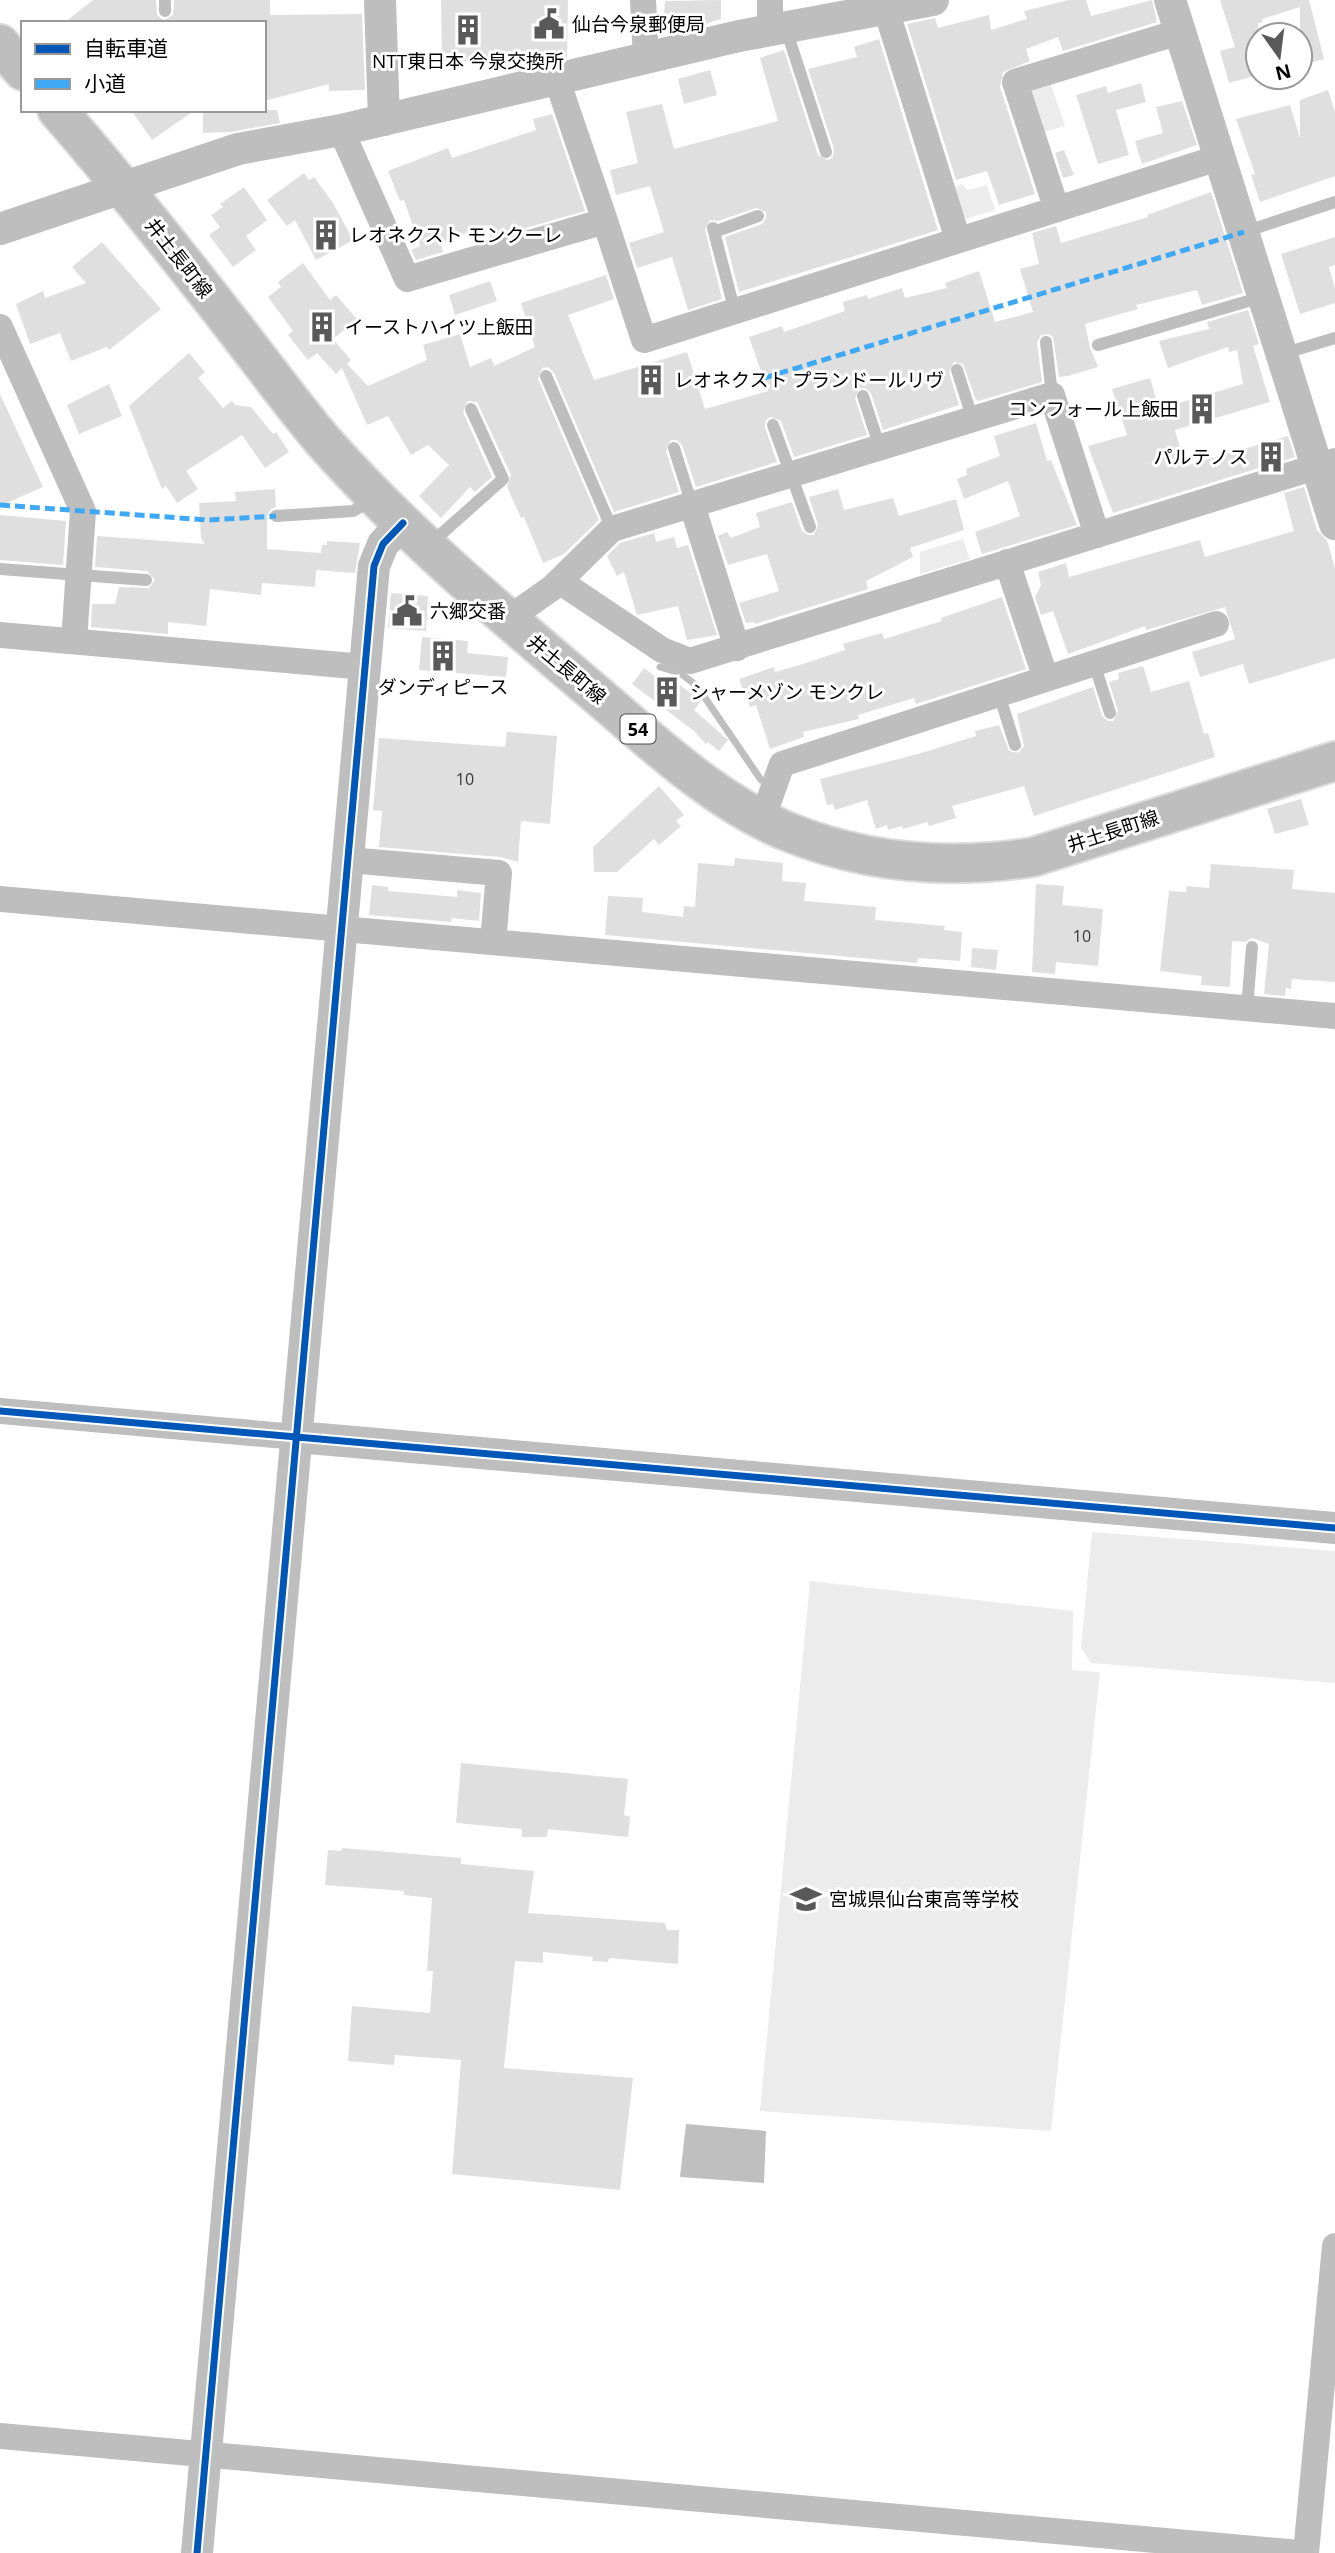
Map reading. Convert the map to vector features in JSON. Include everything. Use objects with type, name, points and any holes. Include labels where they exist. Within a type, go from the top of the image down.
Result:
[{"type":"main road","points":[[0,44],[21,69]]},
{"type":"main road","name":"井土長町線","points":[[59,112],[124,188],[323,440],[402,522],[508,620],[691,772],[762,820],[860,855],[933,865],[996,863],[1033,857],[1335,761]]},
{"type":"street","points":[[380,0],[384,120]]},
{"type":"street","points":[[643,0],[646,59]]},
{"type":"street","points":[[0,229],[239,149],[341,130],[646,59],[775,19],[886,9],[933,0]]},
{"type":"street","points":[[1170,0],[1282,354],[1326,464],[1335,524]]},
{"type":"street","points":[[886,9],[958,240]]},
{"type":"street","points":[[1056,207],[1015,82],[1180,32]]},
{"type":"street","points":[[557,80],[644,340],[1056,207],[1221,157]]},
{"type":"street","points":[[341,130],[407,279],[605,222]]},
{"type":"street","points":[[0,327],[83,511],[74,641]]},
{"type":"street","points":[[508,620],[559,581],[612,529],[1052,395],[1097,536]]},
{"type":"street","points":[[559,581],[662,650],[690,661],[1326,464]]},
{"type":"street","points":[[692,505],[737,648]]},
{"type":"street","points":[[197,2553],[374,566],[383,544],[402,522]]},
{"type":"street","points":[[1007,562],[1046,679]]},
{"type":"street","points":[[762,820],[782,764],[1216,624]]},
{"type":"street","points":[[0,635],[365,667]]},
{"type":"street","points":[[348,860],[499,873],[493,942]]},
{"type":"street","points":[[0,899],[1335,1016]]},
{"type":"street","points":[[0,1411],[1335,1528]]},
{"type":"street","points":[[1306,2553],[1335,2246]]},
{"type":"street","points":[[0,2436],[1299,2553]]},
{"type":"lane","points":[[775,19],[826,152]]},
{"type":"lane","points":[[1244,232],[1335,202]]},
{"type":"lane","points":[[735,312],[713,230],[758,216]]},
{"type":"lane","points":[[1098,345],[1264,296]]},
{"type":"lane","points":[[1282,354],[1335,338]]},
{"type":"lane","points":[[1046,342],[1052,395]]},
{"type":"lane","points":[[957,370],[973,420]]},
{"type":"lane","points":[[546,376],[612,529]]},
{"type":"lane","points":[[863,396],[880,448]]},
{"type":"lane","points":[[276,516],[353,512],[402,522],[503,479],[471,409]]},
{"type":"lane","points":[[773,425],[810,527]]},
{"type":"lane","points":[[674,448],[692,505]]},
{"type":"lane","points":[[0,569],[146,580]]},
{"type":"lane","points":[[1094,663],[1110,713]]},
{"type":"lane","points":[[999,694],[1016,745]]},
{"type":"lane","points":[[1247,1008],[1252,947]]},
{"type":"shaded area","points":[[1049,79],[1065,126],[1040,133],[1023,86]]},
{"type":"shaded area","points":[[962,184],[968,190],[987,185],[995,210],[962,220],[951,189]]},
{"type":"shaded area","points":[[963,539],[970,559],[920,574],[920,552]]},
{"type":"shaded area","points":[[1092,1532],[1335,1551],[1335,1683],[1091,1663],[1081,1648]]},
{"type":"shaded area","points":[[810,1581],[1073,1611],[1072,1670],[1100,1672],[1051,2131],[760,2111]]},
{"type":"shaded area","points":[[686,2124],[766,2131],[764,2183],[680,2177]]},
{"type":"building","points":[[93,0],[156,0],[157,15],[164,20],[173,15],[174,0],[270,0],[270,15],[362,14],[365,90],[329,91],[329,84],[266,100],[266,21],[67,21]]},
{"type":"building","points":[[441,0],[568,0],[567,58],[525,68],[524,60],[442,61]]},
{"type":"building","points":[[721,0],[721,19],[693,28],[663,27],[665,1]]},
{"type":"building","points":[[1069,0],[1086,0],[1091,16],[1152,0],[1157,22],[1063,51],[1058,37],[1026,49],[1030,61],[1003,72],[1000,87],[1035,194],[999,205],[987,171],[956,180],[907,24],[935,18],[938,28],[989,15],[991,30],[1027,19],[1024,11]]},
{"type":"building","points":[[1220,0],[1309,0],[1324,59],[1314,62],[1314,21],[1300,21],[1300,7],[1262,19],[1263,21],[1244,21],[1244,79],[1229,83],[1220,51],[1235,47]]},
{"type":"building","points":[[879,39],[938,230],[739,292],[725,237],[762,224],[766,212],[756,208],[718,221],[710,220],[705,230],[722,299],[688,310],[672,257],[637,268],[629,243],[664,232],[650,186],[616,195],[610,170],[638,163],[626,112],[662,104],[674,149],[778,121],[760,58],[784,50],[818,155],[828,160],[833,157],[834,149],[808,69],[857,57],[854,47]]},
{"type":"building","points":[[710,70],[717,95],[684,104],[678,79]]},
{"type":"building","points":[[1141,83],[1146,102],[1116,110],[1129,155],[1098,164],[1076,95],[1106,86],[1108,93]]},
{"type":"building","points":[[1328,90],[1335,112],[1335,176],[1260,202],[1251,175],[1255,174],[1236,119],[1290,105],[1300,138],[1300,100]]},
{"type":"building","points":[[1182,101],[1197,145],[1142,164],[1135,141],[1163,133],[1156,107]]},
{"type":"building","points":[[277,110],[280,123],[230,132],[203,133],[203,112]]},
{"type":"building","points":[[132,112],[192,112],[152,140]]},
{"type":"building","points":[[552,114],[585,211],[491,238],[487,225],[440,243],[443,252],[416,260],[411,250],[420,246],[404,200],[400,201],[388,171],[448,148],[452,158],[536,130],[533,119]]},
{"type":"building","points":[[1064,150],[1074,175],[1063,178],[1055,153]]},
{"type":"building","points":[[304,173],[309,180],[314,177],[333,203],[353,240],[316,260],[295,220],[287,226],[267,200]]},
{"type":"building","points":[[244,187],[267,220],[246,236],[256,250],[233,267],[209,235],[220,227],[211,215],[223,207],[220,204]]},
{"type":"building","points":[[1211,192],[1243,293],[1202,305],[1197,290],[1136,305],[1138,309],[1085,324],[1090,348],[1098,367],[1068,376],[1059,377],[1053,337],[1049,334],[1041,335],[1037,343],[1042,382],[979,401],[976,400],[963,364],[954,362],[949,372],[959,405],[883,430],[871,393],[860,388],[855,398],[867,435],[794,457],[781,421],[771,417],[766,420],[765,427],[777,462],[696,487],[682,445],[677,440],[671,440],[666,451],[679,492],[614,512],[554,373],[548,367],[542,368],[538,379],[599,520],[564,554],[543,563],[524,517],[521,518],[507,487],[511,475],[477,402],[467,401],[463,412],[492,477],[475,492],[470,487],[441,518],[419,496],[449,465],[428,445],[411,455],[388,416],[367,425],[342,368],[336,374],[317,353],[308,360],[288,335],[293,331],[268,297],[281,287],[278,282],[303,263],[330,300],[336,295],[357,319],[333,339],[351,360],[347,364],[368,386],[427,360],[423,345],[460,334],[470,367],[491,358],[494,366],[535,347],[521,303],[606,275],[614,299],[568,315],[594,380],[687,352],[705,409],[768,391],[749,337],[782,326],[784,332],[845,311],[843,302],[867,295],[868,299],[902,288],[905,298],[947,288],[945,283],[979,271],[995,322],[1033,312],[1020,269],[1039,264],[1032,233],[1056,226],[1061,243],[1148,217],[1147,215]]},
{"type":"building","points":[[1335,237],[1335,265],[1329,267],[1335,289],[1335,303],[1300,314],[1281,254]]},
{"type":"building","points":[[102,242],[161,309],[109,350],[107,347],[71,361],[60,333],[30,344],[16,304],[43,291],[45,298],[86,283],[72,267]]},
{"type":"building","points":[[490,281],[497,301],[455,315],[449,295]]},
{"type":"building","points":[[1248,310],[1259,344],[1253,346],[1270,402],[1175,430],[1185,466],[1288,436],[1295,457],[1113,513],[1088,446],[1127,435],[1112,389],[1150,378],[1159,409],[1243,384],[1237,350],[1229,352],[1228,347],[1168,368],[1159,341],[1209,329],[1207,322]]},
{"type":"building","points":[[189,353],[205,372],[198,378],[223,408],[232,401],[235,405],[251,407],[273,434],[276,432],[289,452],[265,468],[242,435],[186,471],[198,489],[177,503],[166,486],[162,489],[129,406]]},
{"type":"building","points":[[109,384],[122,416],[79,434],[67,405]]},
{"type":"building","points":[[0,394],[43,487],[0,506]]},
{"type":"building","points":[[1036,423],[1047,461],[1051,460],[1077,525],[982,554],[975,532],[1020,516],[1008,481],[964,499],[957,479],[967,475],[966,469],[1000,456],[994,436]]},
{"type":"building","points":[[1304,487],[1317,530],[1327,540],[1335,569],[1335,658],[1249,684],[1243,664],[1200,677],[1192,652],[1235,639],[1225,607],[1146,630],[1145,626],[1068,654],[1053,611],[1041,615],[1035,597],[1041,585],[1038,572],[1066,563],[1069,577],[1200,540],[1205,557],[1294,531],[1284,493]]},
{"type":"building","points":[[275,489],[276,507],[271,509],[267,516],[267,549],[321,553],[322,545],[327,545],[327,541],[360,543],[355,573],[316,570],[315,587],[262,583],[261,595],[210,589],[206,626],[168,622],[168,634],[91,627],[92,604],[115,604],[119,587],[149,588],[155,580],[147,571],[95,567],[97,536],[205,544],[201,538],[199,503],[236,501],[235,492]]},
{"type":"building","points":[[838,489],[844,510],[893,498],[899,516],[956,499],[964,530],[910,548],[913,557],[866,581],[868,589],[755,624],[746,623],[739,603],[779,591],[767,554],[728,565],[718,536],[727,532],[731,538],[760,527],[756,513],[792,502],[802,531],[814,535],[818,525],[809,497]]},
{"type":"building","points":[[0,515],[66,521],[63,565],[0,560]]},
{"type":"building","points":[[654,533],[656,542],[674,537],[677,548],[688,545],[717,635],[687,640],[678,606],[637,615],[624,572],[617,576],[607,556],[620,543]]},
{"type":"building","points":[[391,593],[428,596],[426,631],[388,628]]},
{"type":"building","points":[[1002,597],[1026,669],[916,704],[914,698],[858,715],[859,719],[803,732],[804,737],[770,749],[756,705],[750,707],[739,679],[774,667],[775,672],[845,650],[843,644],[882,633],[884,639],[942,621],[941,618]]},
{"type":"building","name":"ダンディピース","points":[[422,637],[468,641],[467,653],[508,657],[506,677],[419,670]]},
{"type":"building","points":[[1143,666],[1151,692],[1189,681],[1204,734],[1208,733],[1215,757],[1034,816],[1024,786],[952,806],[956,818],[929,826],[927,822],[903,829],[902,826],[888,830],[887,825],[876,829],[867,800],[835,810],[833,804],[827,805],[820,779],[918,754],[976,736],[975,731],[999,725],[1009,751],[1018,753],[1024,746],[1017,714],[1093,687],[1102,716],[1113,721],[1118,711],[1109,682],[1119,679],[1118,673]]},
{"type":"building","name":"シャーメゾン モンクレ","points":[[644,668],[662,682],[667,675],[701,701],[694,710],[728,740],[719,751],[708,742],[706,744],[694,731],[632,684]]},
{"type":"building","points":[[507,732],[557,736],[550,824],[521,821],[518,862],[500,857],[379,847],[382,811],[373,810],[379,738],[505,747]]},
{"type":"building","points":[[659,786],[684,815],[676,821],[681,826],[659,845],[654,839],[617,872],[594,872],[593,847]]},
{"type":"building","points":[[1301,799],[1309,825],[1275,834],[1267,809]]},
{"type":"building","points":[[735,858],[783,863],[782,881],[806,883],[804,901],[876,907],[875,920],[945,926],[944,930],[962,932],[960,961],[918,958],[917,963],[605,935],[608,896],[643,898],[642,912],[683,917],[684,906],[695,907],[698,863],[734,866]]},
{"type":"building","points":[[1211,864],[1294,870],[1292,889],[1335,893],[1335,982],[1292,979],[1291,989],[1286,988],[1285,996],[1264,994],[1269,944],[1252,938],[1245,942],[1232,941],[1230,987],[1201,985],[1202,976],[1160,971],[1169,891],[1186,892],[1187,886],[1209,888]]},
{"type":"building","points":[[1036,884],[1064,886],[1062,905],[1103,909],[1098,966],[1056,962],[1055,974],[1032,972]]},
{"type":"building","points":[[372,885],[388,887],[388,891],[457,897],[457,890],[481,893],[479,921],[452,918],[451,922],[369,915]]},
{"type":"building","points":[[972,948],[998,950],[996,970],[971,967]]},
{"type":"building","points":[[461,1763],[628,1779],[624,1815],[630,1817],[628,1837],[548,1829],[547,1837],[522,1837],[522,1829],[456,1823]]},
{"type":"building","points":[[342,1848],[461,1858],[461,1864],[534,1871],[528,1913],[665,1923],[667,1930],[679,1930],[678,1964],[609,1958],[608,1962],[592,1961],[593,1957],[543,1952],[543,1963],[515,1961],[504,2068],[633,2078],[620,2190],[452,2174],[461,2060],[395,2055],[394,2065],[348,2061],[352,2006],[430,2013],[433,1971],[427,1971],[432,1898],[404,1895],[404,1891],[325,1885],[328,1850],[341,1851]]},
{"type":"waterway","points":[[660,667],[680,673],[697,686],[761,780]]},
{"type":"marked path","points":[[764,378],[1244,232]]},
{"type":"marked path","points":[[0,505],[208,520],[276,516]]},
{"type":"cycle path","points":[[197,2553],[374,566],[383,544],[403,523]]},
{"type":"cycle path","points":[[0,1411],[1335,1528]]},
{"type":"place","name":"仙台今泉郵便局","points":[[549,24]]},
{"type":"place","name":"NTT東日本 今泉交換所","points":[[468,30]]},
{"type":"place","name":"レオネクスト モンクーレ","points":[[326,235]]},
{"type":"place","name":"イーストハイツ上飯田","points":[[322,327]]},
{"type":"place","name":"レオネクスト プランドールリヴ","points":[[651,380]]},
{"type":"place","name":"コンフォール上飯田","points":[[1202,409]]},
{"type":"place","name":"パルテノス","points":[[1271,457]]},
{"type":"place","name":"六郷交番","points":[[407,611]]},
{"type":"place","name":"ダンディピース","points":[[443,656]]},
{"type":"place","name":"シャーメゾン モンクレ","points":[[667,692]]},
{"type":"place","name":"宮城県仙台東高等学校","points":[[806,1899]]}]
